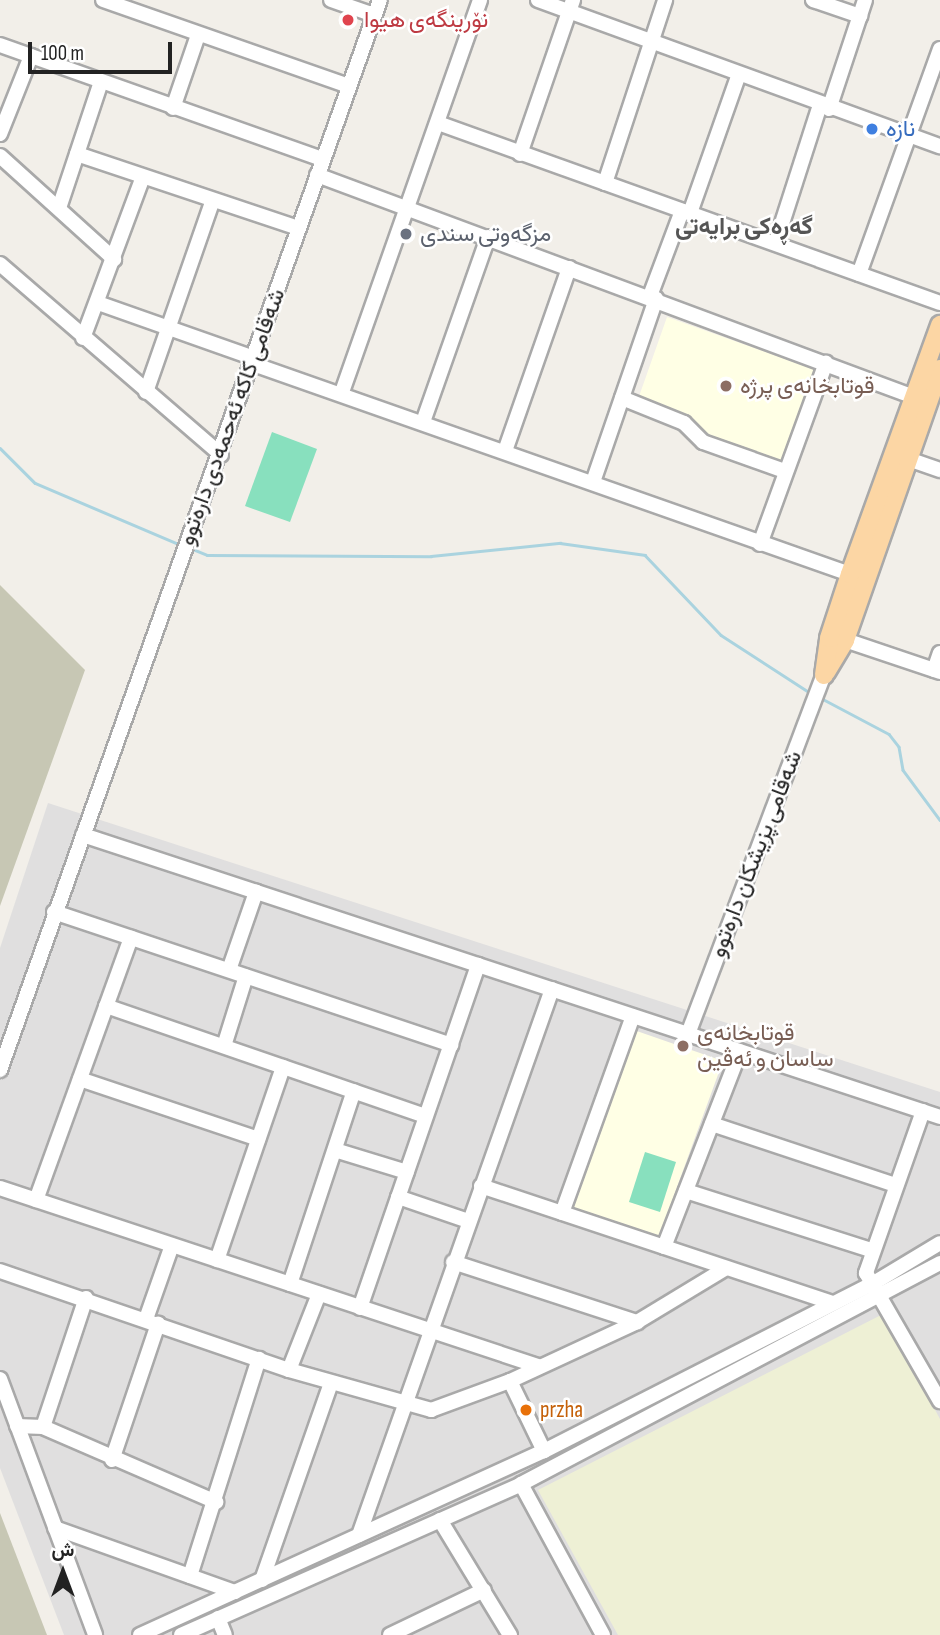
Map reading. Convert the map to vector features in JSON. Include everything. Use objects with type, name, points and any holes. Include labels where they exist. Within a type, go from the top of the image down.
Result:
[{"type":"main road","name":"شەقامی پزیشکان دارەتوو","points":[[826,670],[845,640],[908,459],[940,325]]},
{"type":"main road","name":"شەقامی پزیشکان دارەتوو","points":[[826,670],[850,574],[921,399],[940,370]]},
{"type":"street","points":[[331,0],[374,15]]},
{"type":"street","name":"شەقامی کاکە ئەحمەدی دارەتوو","points":[[0,1070],[175,575],[221,455],[322,159],[380,0]]},
{"type":"street","points":[[342,393],[480,0]]},
{"type":"street","points":[[538,0],[571,5],[652,42],[825,107],[940,146]]},
{"type":"street","points":[[605,183],[665,0]]},
{"type":"street","points":[[813,0],[860,16]]},
{"type":"street","points":[[776,242],[865,0]]},
{"type":"street","points":[[109,1],[198,35],[348,86]]},
{"type":"street","points":[[520,154],[571,5]]},
{"type":"street","points":[[173,108],[198,35]]},
{"type":"street","points":[[0,45],[322,159]]},
{"type":"street","points":[[859,274],[940,49]]},
{"type":"street","points":[[0,134],[31,56]]},
{"type":"street","points":[[593,482],[653,298],[739,74]]},
{"type":"street","points":[[59,208],[101,82]]},
{"type":"street","points":[[438,123],[940,303]]},
{"type":"street","points":[[77,154],[298,228]]},
{"type":"street","points":[[0,156],[114,259]]},
{"type":"street","points":[[317,175],[921,399]]},
{"type":"street","points":[[83,338],[143,177]]},
{"type":"street","points":[[146,392],[213,200]]},
{"type":"street","points":[[423,422],[488,237]]},
{"type":"street","points":[[0,264],[221,455]]},
{"type":"street","points":[[505,451],[569,268]]},
{"type":"street","points":[[98,303],[760,544],[850,574]]},
{"type":"street","points":[[760,544],[826,362]]},
{"type":"street","points":[[622,398],[684,423],[703,442],[785,471]]},
{"type":"street","points":[[908,459],[940,470]]},
{"type":"street","points":[[845,640],[937,671],[940,653]]},
{"type":"street","name":"شەقامی پزیشکان دارەتوو","points":[[688,1034],[826,670]]},
{"type":"street","points":[[83,835],[940,1117]]},
{"type":"street","points":[[229,970],[257,892]]},
{"type":"street","points":[[54,912],[451,1045]]},
{"type":"street","points":[[36,1200],[131,938]]},
{"type":"street","points":[[360,1308],[478,965]]},
{"type":"street","points":[[223,1046],[246,976]]},
{"type":"street","points":[[359,1535],[406,1405],[453,1262],[552,989]]},
{"type":"street","points":[[106,1006],[426,1116]]},
{"type":"street","points":[[562,1213],[633,1016]]},
{"type":"street","points":[[664,1247],[740,1051]]},
{"type":"street","points":[[217,1260],[283,1067]]},
{"type":"street","points":[[80,1079],[258,1139]]},
{"type":"street","points":[[290,1284],[354,1091]]},
{"type":"street","points":[[923,1111],[865,1271],[940,1401]]},
{"type":"street","points":[[712,1124],[895,1185]]},
{"type":"street","points":[[335,1150],[407,1172]]},
{"type":"street","points":[[481,1186],[833,1303]]},
{"type":"street","points":[[0,1188],[538,1366]]},
{"type":"street","points":[[686,1191],[871,1250]]},
{"type":"street","points":[[398,1197],[468,1221]]},
{"type":"street","points":[[140,1635],[544,1451],[872,1284],[940,1243]]},
{"type":"street","points":[[111,1460],[172,1245]]},
{"type":"street","points":[[453,1262],[637,1322]]},
{"type":"street","points":[[181,1635],[521,1484],[882,1297],[940,1264]]},
{"type":"street","points":[[0,1271],[86,1298],[289,1370],[431,1410],[450,1406],[510,1381],[637,1322],[726,1268]]},
{"type":"street","points":[[289,1370],[318,1294]]},
{"type":"street","points":[[43,1427],[86,1298]]},
{"type":"street","points":[[190,1576],[216,1502],[259,1359]]},
{"type":"street","points":[[0,1379],[95,1635]]},
{"type":"street","points":[[510,1381],[544,1451]]},
{"type":"street","points":[[262,1580],[331,1383]]},
{"type":"street","points":[[17,1426],[43,1427],[111,1460],[216,1502]]},
{"type":"street","points":[[521,1484],[603,1635]]},
{"type":"street","points":[[440,1520],[510,1635]]},
{"type":"street","points":[[55,1528],[235,1592]]},
{"type":"street","points":[[390,1635],[484,1590]]},
{"type":"street","points":[[218,1618],[225,1635]]},
{"type":"shaded area","name":"قوتابخانەی پرژە","points":[[667,317],[816,370],[782,464],[707,438],[692,421],[637,402]]},
{"type":"shaded area","points":[[0,585],[85,670],[0,906]]},
{"type":"shaded area","points":[[48,803],[940,1092],[940,1635],[64,1635],[0,1468],[0,948]]},
{"type":"shaded area","points":[[631,1029],[723,1061],[658,1239],[567,1206]]},
{"type":"shaded area","points":[[883,1314],[940,1419],[940,1635],[618,1635],[538,1490]]},
{"type":"shaded area","points":[[0,1513],[47,1635],[0,1635]]},
{"type":"green space","points":[[272,432],[317,449],[290,522],[245,506]]},
{"type":"green space","points":[[645,1152],[676,1162],[660,1212],[629,1202]]},
{"type":"waterway","points":[[0,448],[35,483],[181,545]]},
{"type":"waterway","points":[[190,548],[207,555],[431,556],[560,543],[645,555],[721,635],[812,694]]},
{"type":"waterway","points":[[821,698],[889,734],[899,747],[903,770],[940,820]]},
{"type":"place","name":"نۆرینگەی هیوا","points":[[348,20]]},
{"type":"place","name":"نازە","points":[[872,129]]},
{"type":"place","name":"مزگەوتی سندی","points":[[406,234]]},
{"type":"place","name":"قوتابخانەی پرژە","points":[[726,386]]},
{"type":"place","name":"قوتابخانەی ساسان و ئەڤین","points":[[683,1046]]},
{"type":"place","name":"przha","points":[[526,1410]]},
{"type":"district","name":"گەڕەکی برایەتی","points":[[744,227]]}]
